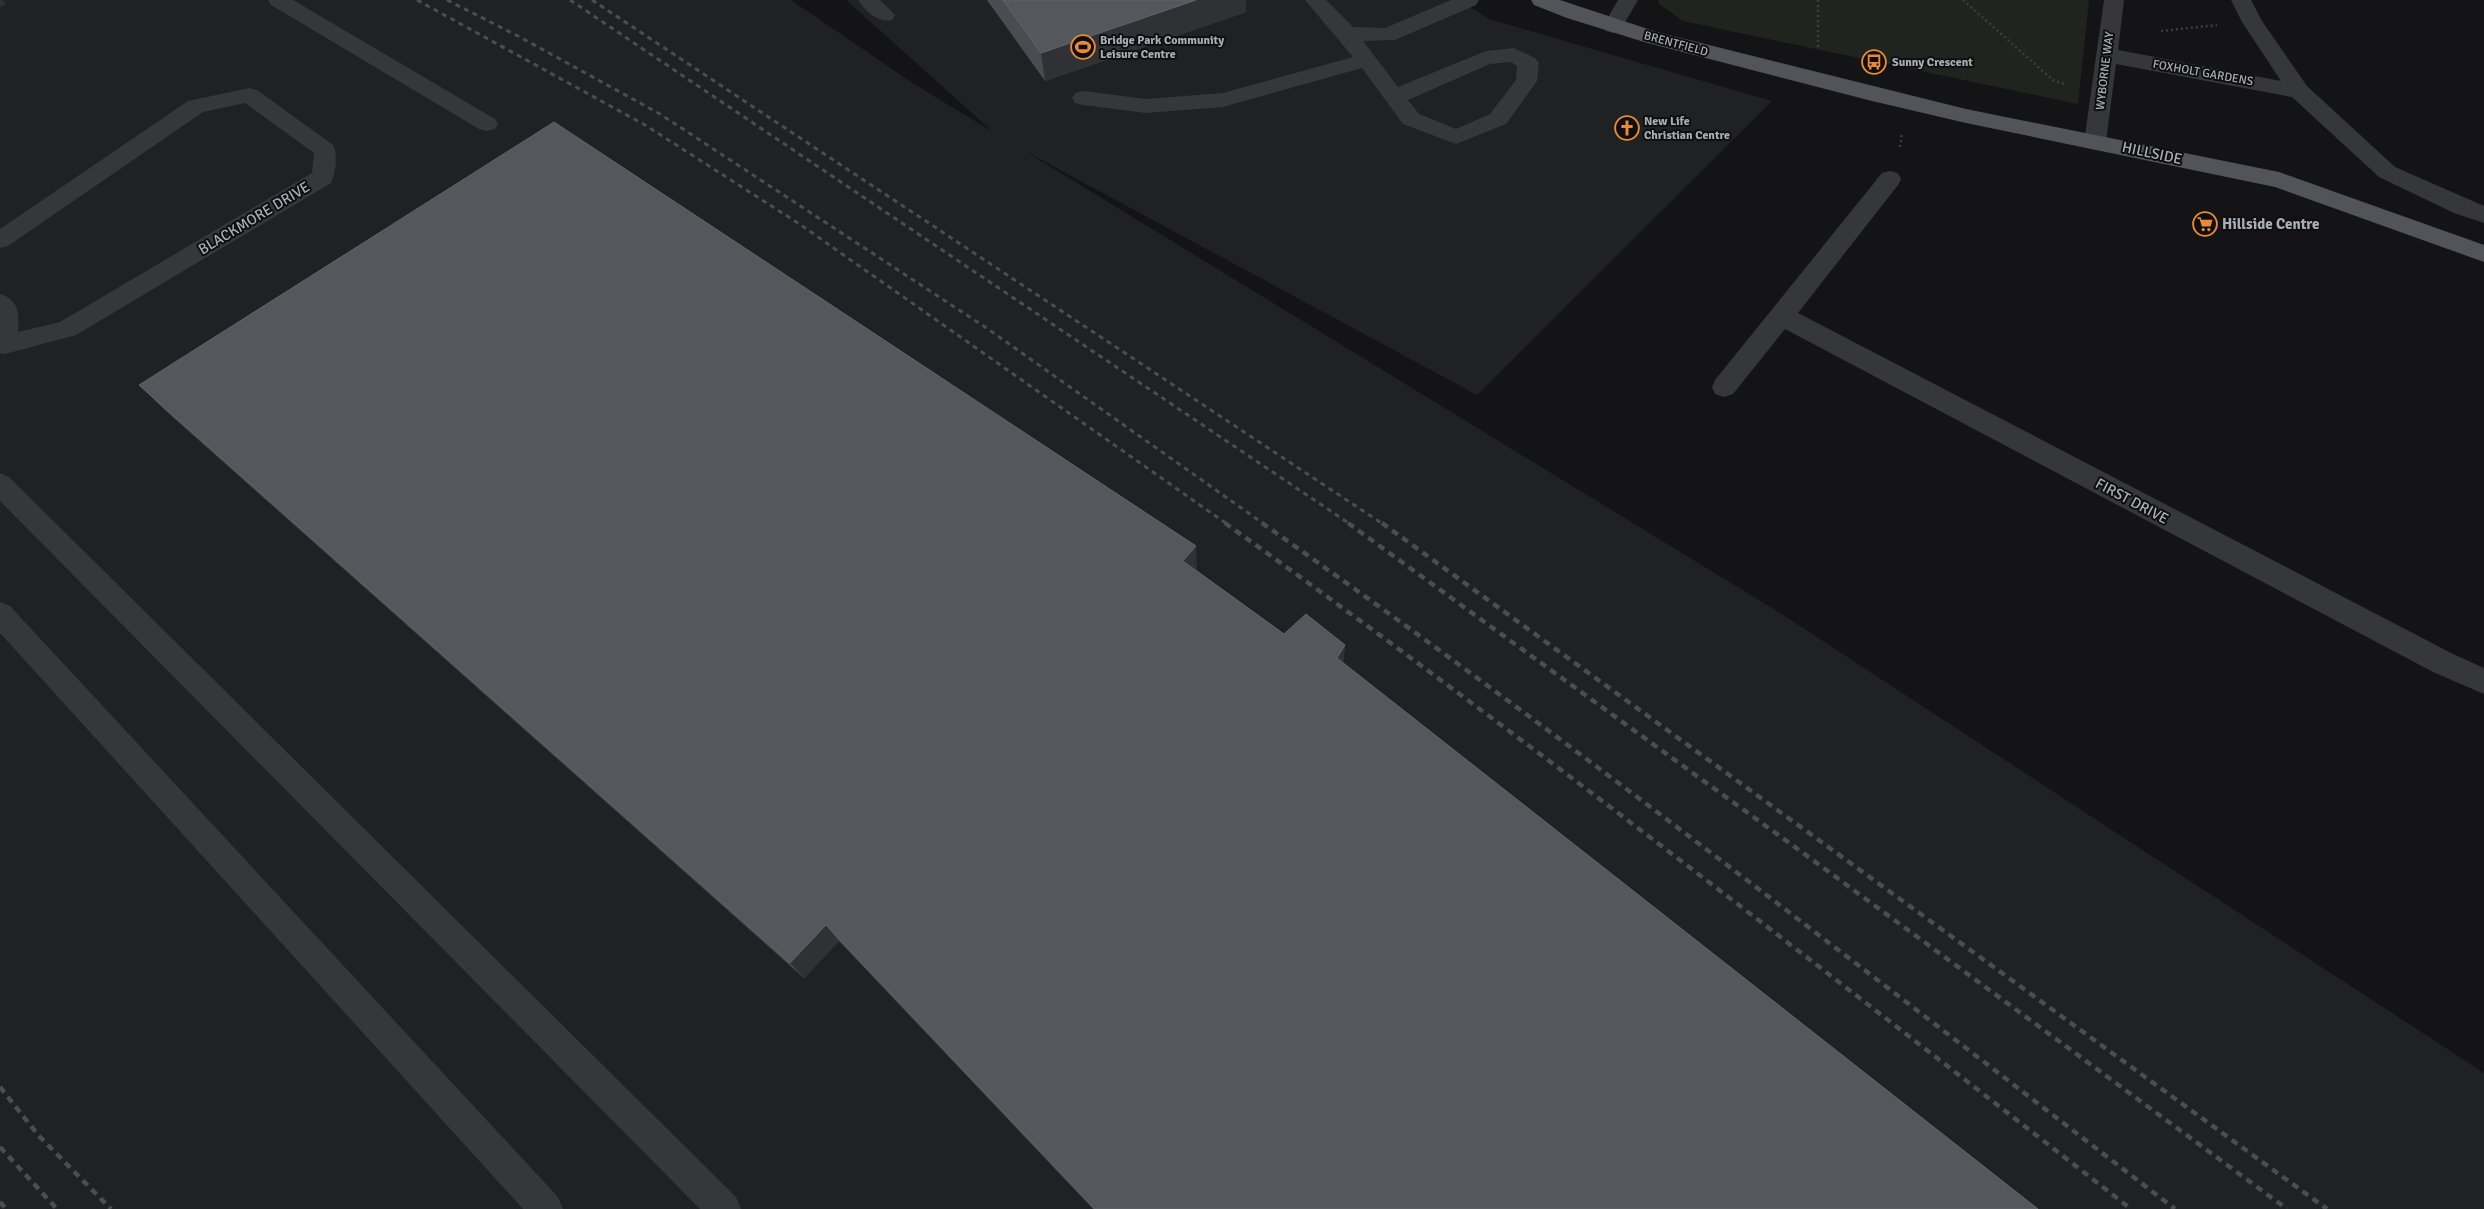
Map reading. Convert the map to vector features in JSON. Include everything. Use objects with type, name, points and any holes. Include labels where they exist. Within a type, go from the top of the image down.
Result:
[{"type":"main road","name":"BRENTFIELD","points":[[1541,0],[1613,26],[1813,79]]},
{"type":"main road","name":"HILLSIDE","points":[[1813,79],[1966,116],[2279,180],[2484,254]]},
{"type":"street","points":[[278,0],[487,124]]},
{"type":"street","points":[[868,0],[885,14]]},
{"type":"street","points":[[1315,0],[1347,34],[1411,119],[1456,137],[1498,119],[1526,81],[1528,63],[1514,55],[1486,58],[1395,97]]},
{"type":"street","points":[[1347,34],[1388,35],[1468,0]]},
{"type":"street","points":[[1613,26],[1628,0]]},
{"type":"street","name":"WYBORNE WAY","points":[[2095,142],[2114,0]]},
{"type":"street","points":[[2241,0],[2252,22],[2299,91],[2387,172],[2462,207],[2484,215]]},
{"type":"street","name":"FOXHOLT GARDENS","points":[[2108,46],[2299,91]]},
{"type":"street","points":[[1084,98],[1146,106],[1223,100],[1366,60]]},
{"type":"street","name":"BLACKMORE DRIVE","points":[[0,240],[196,106],[249,95],[325,150],[323,177],[67,329],[2,348],[7,311],[0,304]]},
{"type":"street","points":[[1724,387],[1890,179]]},
{"type":"street","name":"FIRST DRIVE","points":[[1782,316],[2443,664],[2484,681]]},
{"type":"street","points":[[0,484],[724,1209]]},
{"type":"street","points":[[0,614],[546,1209]]},
{"type":"path","points":[[1818,0],[1818,55]]},
{"type":"path","points":[[1963,0],[2054,81],[2102,95]]},
{"type":"path","points":[[2108,46],[2252,22]]},
{"type":"shaded area","points":[[0,0],[791,0],[911,82],[993,132],[846,0],[1459,0],[1489,19],[1772,101],[1477,395],[1023,150],[1780,613],[2484,1073],[2484,1209],[0,1209]]},
{"type":"shaded area","points":[[1659,0],[2089,0],[2078,104],[1683,21],[1658,3]]},
{"type":"building","points":[[1003,0],[1196,0],[1041,53]]},
{"type":"building","points":[[554,122],[1196,546],[1183,561],[1284,634],[1306,614],[1345,645],[1337,658],[2038,1209],[1095,1209],[826,925],[790,963],[139,385]]},
{"type":"railway","points":[[417,0],[645,125],[798,223],[1227,524]]},
{"type":"railway","points":[[447,0],[518,36],[660,114],[985,327],[1264,524]]},
{"type":"railway","points":[[570,0],[1350,524]]},
{"type":"railway","points":[[592,0],[1383,524]]},
{"type":"railway","points":[[1225,523],[1568,775],[2131,1209]]},
{"type":"railway","points":[[1262,523],[1608,775],[2175,1209]]},
{"type":"railway","points":[[1348,523],[1810,858],[2287,1209]]},
{"type":"railway","points":[[1382,523],[2327,1209]]},
{"type":"railway","points":[[0,1087],[39,1136],[111,1209]]},
{"type":"railway","points":[[0,1147],[57,1209]]},
{"type":"railway","points":[[0,1202],[6,1209]]},
{"type":"place","name":"Bridge Park Community Leisure Centre","points":[[1083,47]]},
{"type":"place","name":"Sunny Crescent","points":[[1874,62]]},
{"type":"place","name":"New Life Christian Centre","points":[[1627,128]]},
{"type":"place","name":"Hillside Centre","points":[[2205,224]]}]
